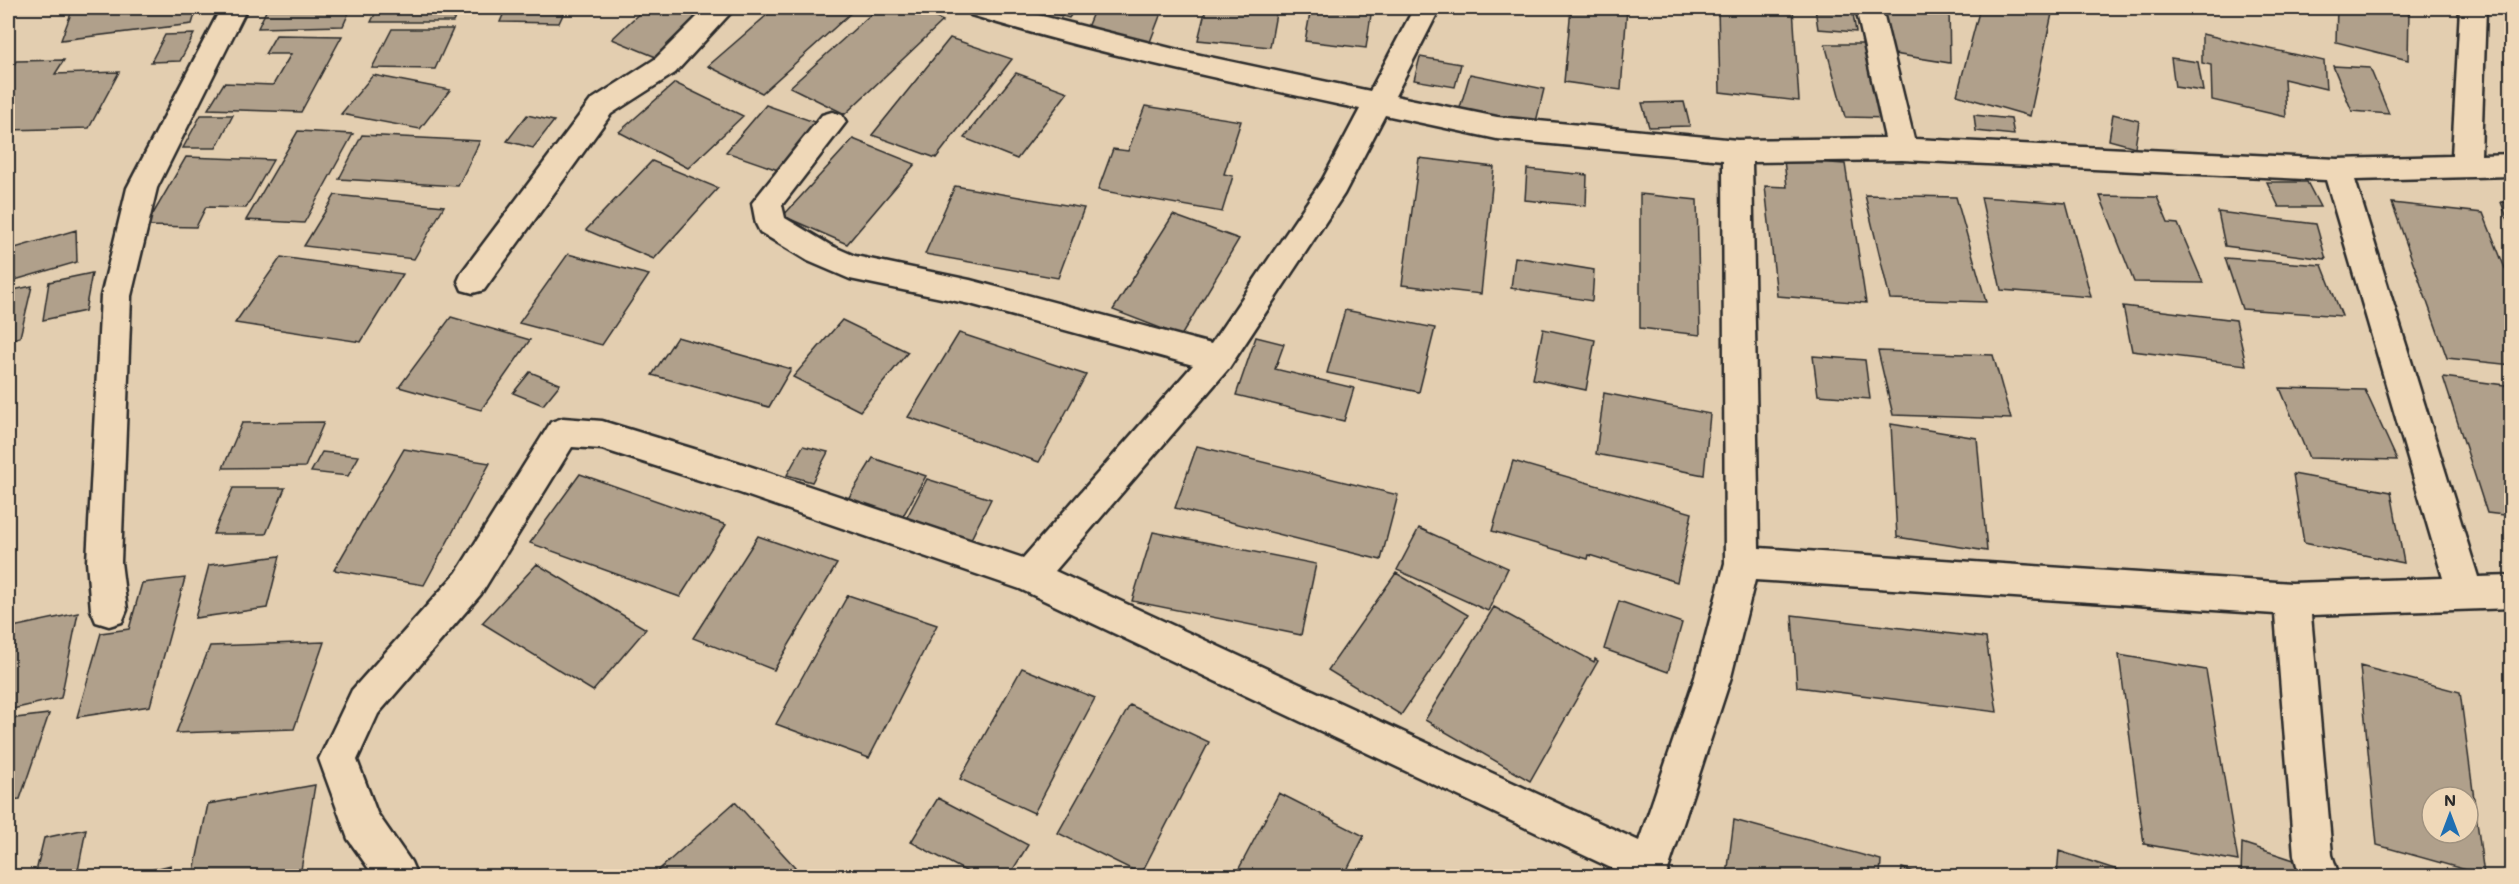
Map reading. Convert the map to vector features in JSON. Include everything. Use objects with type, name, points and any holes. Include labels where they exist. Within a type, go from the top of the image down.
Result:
[{"type":"street","points":[[109,610],[104,562],[116,296],[142,188],[234,8]]},
{"type":"street","points":[[472,281],[601,106],[665,66],[722,8]]},
{"type":"street","points":[[980,8],[1036,25],[1186,62],[1497,128],[1737,151],[1902,149],[2337,170],[2511,165]]},
{"type":"street","points":[[1029,576],[1218,359],[1334,186],[1426,8]]},
{"type":"street","points":[[1869,8],[1902,149]]},
{"type":"street","points":[[2466,165],[2473,8]]},
{"type":"street","points":[[832,122],[767,203],[771,224],[819,253],[850,267],[970,292],[1218,359]]},
{"type":"street","points":[[397,876],[362,825],[338,759],[365,702],[469,583],[563,432],[602,435],[740,478],[1029,576],[1649,871],[1713,677],[1742,563],[1737,151]]},
{"type":"street","points":[[2337,170],[2465,592]]},
{"type":"street","points":[[1742,563],[2292,599],[2511,592]]},
{"type":"street","points":[[2292,599],[2313,855],[2319,876]]},
{"type":"building","points":[[73,8],[197,8],[192,24],[61,40]]},
{"type":"building","points":[[351,8],[343,26],[258,28],[267,9]]},
{"type":"building","points":[[378,8],[460,8],[453,22],[371,22]]},
{"type":"building","points":[[506,8],[566,8],[559,23],[500,22]]},
{"type":"building","points":[[645,8],[706,8],[656,57],[612,39]]},
{"type":"building","points":[[775,8],[845,8],[853,11],[762,93],[708,66]]},
{"type":"building","points":[[878,8],[914,8],[943,21],[845,114],[790,87]]},
{"type":"building","points":[[1034,8],[1076,8],[1069,18]]},
{"type":"building","points":[[1095,8],[1163,8],[1150,42],[1085,32]]},
{"type":"building","points":[[1206,8],[1277,8],[1270,47],[1198,40]]},
{"type":"building","points":[[1311,8],[1372,8],[1366,48],[1305,41]]},
{"type":"building","points":[[1571,8],[1627,8],[1621,90],[1564,82]]},
{"type":"building","points":[[1718,8],[1793,8],[1799,101],[1720,92]]},
{"type":"building","points":[[1815,8],[1852,8],[1856,32],[1818,29]]},
{"type":"building","points":[[1883,8],[1949,8],[1950,63],[1882,52]]},
{"type":"building","points":[[1980,8],[2053,9],[2030,116],[1957,95]]},
{"type":"building","points":[[2337,8],[2409,8],[2408,60],[2336,42]]},
{"type":"building","points":[[392,29],[453,29],[435,69],[372,68]]},
{"type":"building","points":[[194,34],[180,61],[151,62],[165,35]]},
{"type":"building","points":[[2202,34],[2324,61],[2326,89],[2284,79],[2286,117],[2212,100],[2211,65],[2202,63]]},
{"type":"building","points":[[276,35],[342,36],[301,112],[208,109],[224,83],[273,85],[291,54],[265,54]]},
{"type":"building","points":[[950,38],[1012,59],[936,158],[872,135]]},
{"type":"building","points":[[1825,44],[1871,44],[1892,118],[1845,117]]},
{"type":"building","points":[[1420,57],[1461,64],[1455,87],[1414,80]]},
{"type":"building","points":[[2171,58],[2198,62],[2203,91],[2175,87]]},
{"type":"building","points":[[64,60],[55,74],[119,72],[89,128],[8,130],[8,76],[16,61]]},
{"type":"building","points":[[2333,66],[2370,68],[2389,114],[2352,111]]},
{"type":"building","points":[[1016,73],[1068,92],[1017,159],[964,138]]},
{"type":"building","points":[[1470,74],[1544,89],[1535,126],[1459,111]]},
{"type":"building","points":[[373,75],[450,90],[420,129],[341,114]]},
{"type":"building","points":[[675,83],[743,116],[688,168],[619,132]]},
{"type":"building","points":[[1684,102],[1690,126],[1649,127],[1642,103]]},
{"type":"building","points":[[766,105],[820,124],[781,171],[726,152]]},
{"type":"building","points":[[1145,106],[1241,121],[1224,174],[1233,176],[1222,212],[1098,190],[1113,149],[1128,151]]},
{"type":"building","points":[[2113,114],[2139,121],[2135,147],[2109,140]]},
{"type":"building","points":[[201,115],[233,115],[216,148],[183,148]]},
{"type":"building","points":[[527,115],[554,121],[533,148],[507,141]]},
{"type":"building","points":[[1974,115],[2011,119],[2014,135],[1976,131]]},
{"type":"building","points":[[298,131],[353,134],[304,223],[246,220]]},
{"type":"building","points":[[362,135],[480,141],[458,186],[339,179]]},
{"type":"building","points":[[853,139],[915,164],[847,244],[783,216]]},
{"type":"building","points":[[186,157],[273,160],[246,208],[206,207],[196,227],[146,226]]},
{"type":"building","points":[[1419,158],[1494,167],[1481,294],[1402,285]]},
{"type":"building","points":[[1784,160],[1845,164],[1866,303],[1777,296],[1765,186],[1787,187]]},
{"type":"building","points":[[652,161],[718,188],[654,259],[586,230]]},
{"type":"building","points":[[1527,169],[1587,175],[1586,206],[1525,200]]},
{"type":"building","points":[[2267,182],[2307,182],[2320,207],[2279,207]]},
{"type":"building","points":[[955,186],[1084,208],[1058,278],[925,254]]},
{"type":"building","points":[[1640,194],[1697,200],[1700,335],[1640,328]]},
{"type":"building","points":[[335,195],[444,206],[414,259],[304,246]]},
{"type":"building","points":[[1865,195],[1956,197],[1986,302],[1890,299]]},
{"type":"building","points":[[2100,196],[2157,197],[2168,223],[2178,224],[2203,283],[2134,282]]},
{"type":"building","points":[[1981,197],[2066,203],[2091,297],[2001,290]]},
{"type":"building","points":[[2501,202],[2512,203],[2512,231]]},
{"type":"building","points":[[2392,203],[2483,213],[2512,286],[2512,365],[2447,358]]},
{"type":"building","points":[[2218,212],[2316,224],[2326,259],[2225,246]]},
{"type":"building","points":[[1173,215],[1239,239],[1181,336],[1113,310]]},
{"type":"building","points":[[76,230],[77,262],[8,282],[8,250]]},
{"type":"building","points":[[568,254],[649,275],[602,345],[519,323]]},
{"type":"building","points":[[281,257],[403,274],[361,342],[235,323]]},
{"type":"building","points":[[1515,257],[1594,270],[1592,301],[1511,288]]},
{"type":"building","points":[[2225,258],[2322,265],[2342,316],[2242,309]]},
{"type":"building","points":[[92,273],[85,311],[43,320],[49,282]]},
{"type":"building","points":[[32,286],[20,337],[8,340],[8,291]]},
{"type":"building","points":[[2123,306],[2236,320],[2246,365],[2132,351]]},
{"type":"building","points":[[1345,310],[1435,328],[1419,392],[1327,373]]},
{"type":"building","points":[[451,317],[530,340],[481,410],[399,387]]},
{"type":"building","points":[[842,320],[908,352],[860,411],[793,377]]},
{"type":"building","points":[[1543,329],[1595,340],[1586,390],[1533,379]]},
{"type":"building","points":[[959,333],[1086,375],[1039,462],[908,417]]},
{"type":"building","points":[[677,337],[791,369],[769,407],[652,375]]},
{"type":"building","points":[[1256,337],[1284,344],[1275,369],[1354,388],[1344,421],[1236,395]]},
{"type":"building","points":[[1878,351],[1993,355],[2011,419],[1893,415]]},
{"type":"building","points":[[1813,356],[1865,360],[1870,399],[1818,395]]},
{"type":"building","points":[[530,372],[560,384],[543,405],[513,393]]},
{"type":"building","points":[[2443,377],[2512,386],[2512,516],[2487,513]]},
{"type":"building","points":[[2280,388],[2365,390],[2397,460],[2309,458]]},
{"type":"building","points":[[1604,393],[1710,414],[1704,475],[1596,454]]},
{"type":"building","points":[[324,422],[305,467],[223,468],[242,423]]},
{"type":"building","points":[[1891,424],[1977,438],[1987,551],[1897,537]]},
{"type":"building","points":[[803,446],[828,452],[812,482],[787,475]]},
{"type":"building","points":[[1197,446],[1398,495],[1381,560],[1175,508]]},
{"type":"building","points":[[404,449],[490,463],[424,585],[334,570]]},
{"type":"building","points":[[322,452],[359,456],[348,476],[311,472]]},
{"type":"building","points":[[873,458],[926,476],[900,521],[846,502]]},
{"type":"building","points":[[1513,461],[1692,513],[1677,582],[1589,555],[1588,559],[1492,531]]},
{"type":"building","points":[[580,474],[726,525],[680,597],[530,543]]},
{"type":"building","points":[[2293,474],[2391,492],[2404,563],[2304,543]]},
{"type":"building","points":[[927,479],[991,499],[969,543],[904,523]]},
{"type":"building","points":[[233,488],[285,488],[266,534],[213,534]]},
{"type":"building","points":[[1419,528],[1508,568],[1488,611],[1397,570]]},
{"type":"building","points":[[1153,532],[1316,564],[1301,635],[1132,601]]},
{"type":"building","points":[[758,536],[837,564],[774,670],[693,638]]},
{"type":"building","points":[[280,556],[267,608],[195,618],[209,565]]},
{"type":"building","points":[[537,564],[646,629],[593,691],[482,623]]},
{"type":"building","points":[[1396,573],[1468,615],[1401,715],[1328,670]]},
{"type":"building","points":[[185,578],[150,706],[77,717],[101,633],[129,629],[142,583]]},
{"type":"building","points":[[848,595],[937,625],[869,758],[776,724]]},
{"type":"building","points":[[1619,601],[1682,623],[1668,672],[1604,649]]},
{"type":"building","points":[[1494,607],[1594,662],[1595,659],[1598,661],[1530,781],[1425,720]]},
{"type":"building","points":[[78,613],[61,698],[8,710],[8,628]]},
{"type":"building","points":[[1792,615],[1986,638],[1997,712],[1797,687]]},
{"type":"building","points":[[324,642],[294,729],[176,733],[210,646]]},
{"type":"building","points":[[2119,655],[2206,670],[2238,861],[2144,844]]},
{"type":"building","points":[[2360,666],[2460,692],[2472,785],[2420,785],[2420,845],[2480,844],[2484,875],[2377,845]]},
{"type":"building","points":[[1022,668],[1095,698],[1034,813],[960,779]]},
{"type":"building","points":[[1130,705],[1209,742],[1141,874],[1058,833]]},
{"type":"building","points":[[49,714],[20,799],[8,800],[8,719]]},
{"type":"building","points":[[315,785],[300,876],[193,876],[208,804]]},
{"type":"building","points":[[1279,793],[1364,836],[1344,876],[1235,876]]},
{"type":"building","points":[[938,798],[1028,845],[1009,876],[975,876],[911,842]]},
{"type":"building","points":[[735,802],[795,867],[785,876],[652,876]]},
{"type":"building","points":[[1734,820],[1881,860],[1880,876],[1727,876]]},
{"type":"building","points":[[86,829],[78,871],[35,876],[44,838]]},
{"type":"building","points":[[2242,843],[2300,862],[2300,876],[2241,876]]},
{"type":"building","points":[[2059,851],[2136,876],[2057,876]]},
{"type":"building","points":[[171,865],[169,876],[126,876]]},
{"type":"building","points":[[1902,868],[1927,876],[1901,876]]}]
